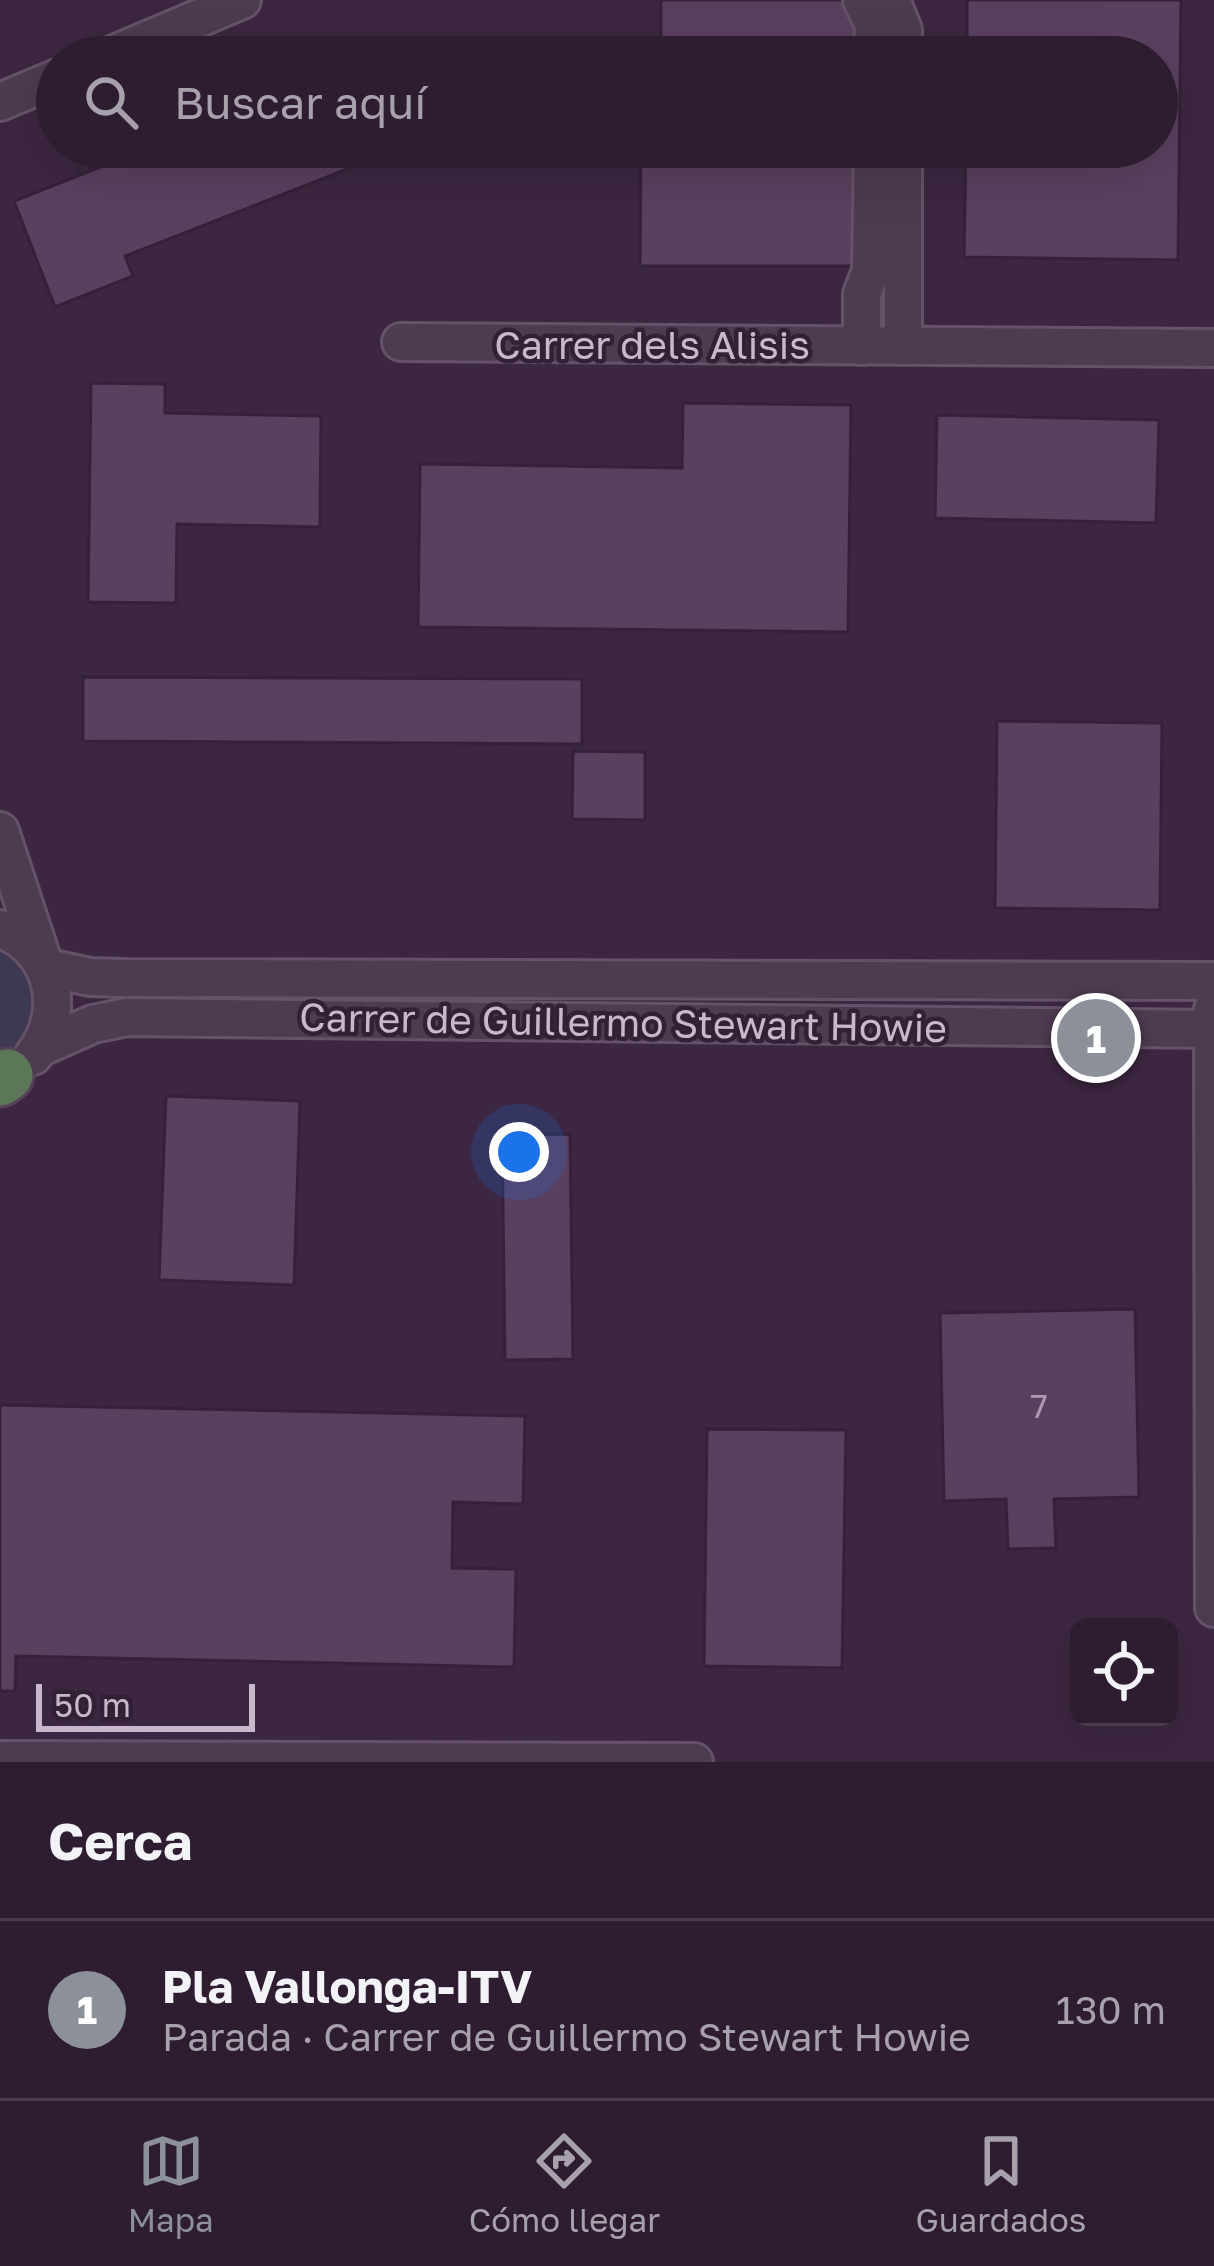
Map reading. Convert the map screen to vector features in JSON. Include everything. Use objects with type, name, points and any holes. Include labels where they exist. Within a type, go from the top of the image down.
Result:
[{"type":"street","points":[[156,36],[242,0]]},
{"type":"street","points":[[862,0],[874,25],[874,36]]},
{"type":"street","points":[[891,0],[903,36]]},
{"type":"street","points":[[0,102],[36,87]]},
{"type":"street","points":[[862,346],[862,294],[871,271],[872,168]]},
{"type":"street","points":[[903,168],[903,346]]},
{"type":"street","name":"Carrer dels Alisis","points":[[401,342],[1214,348]]},
{"type":"street","points":[[2,856],[53,1000],[47,1033],[11,1070]]},
{"type":"street","points":[[0,929],[22,940],[44,967]]},
{"type":"street","name":"Carrer de Guillermo Stewart Howie","points":[[44,967],[90,977],[125,978],[1214,981]]},
{"type":"street","points":[[1214,981],[1214,1608]]},
{"type":"street","name":"Carrer de Guillermo Stewart Howie","points":[[11,1070],[93,1024],[127,1017],[1214,1029]]},
{"type":"street","points":[[0,1760],[694,1762]]},
{"type":"shaded area","points":[[0,944],[28,970],[37,1002],[27,1034],[0,1060]]},
{"type":"building","points":[[661,0],[848,0],[862,32],[862,36],[661,36]]},
{"type":"building","points":[[967,0],[1181,0],[1178,260],[964,257],[966,168],[1178,168],[1178,36],[967,36]]},
{"type":"building","points":[[98,168],[350,168],[125,256],[133,276],[55,307],[14,201]]},
{"type":"building","points":[[641,168],[862,168],[862,266],[640,266]]},
{"type":"building","points":[[91,383],[165,384],[165,413],[321,416],[320,527],[177,524],[176,603],[88,602]]},
{"type":"building","points":[[683,403],[851,405],[848,632],[418,627],[420,464],[682,468]]},
{"type":"building","points":[[937,415],[1159,420],[1156,523],[935,518]]},
{"type":"building","points":[[83,677],[582,679],[582,744],[83,741]]},
{"type":"building","points":[[997,721],[1162,723],[1160,910],[995,908]]},
{"type":"building","points":[[573,751],[645,752],[645,820],[572,819]]},
{"type":"building","points":[[166,1096],[300,1101],[294,1285],[159,1280]]},
{"type":"building","points":[[570,1134],[573,1359],[505,1360],[502,1135]]},
{"type":"building","points":[[1135,1309],[1139,1497],[1054,1499],[1056,1548],[1008,1549],[1006,1499],[944,1501],[940,1313]]},
{"type":"building","points":[[0,1405],[525,1416],[523,1504],[453,1502],[452,1568],[516,1569],[514,1667],[16,1656],[15,1691],[0,1691]]},
{"type":"building","points":[[707,1429],[846,1430],[842,1668],[704,1666]]},
{"type":"place","name":"Pla Vallonga-ITV","points":[[1096,1038]]}]
